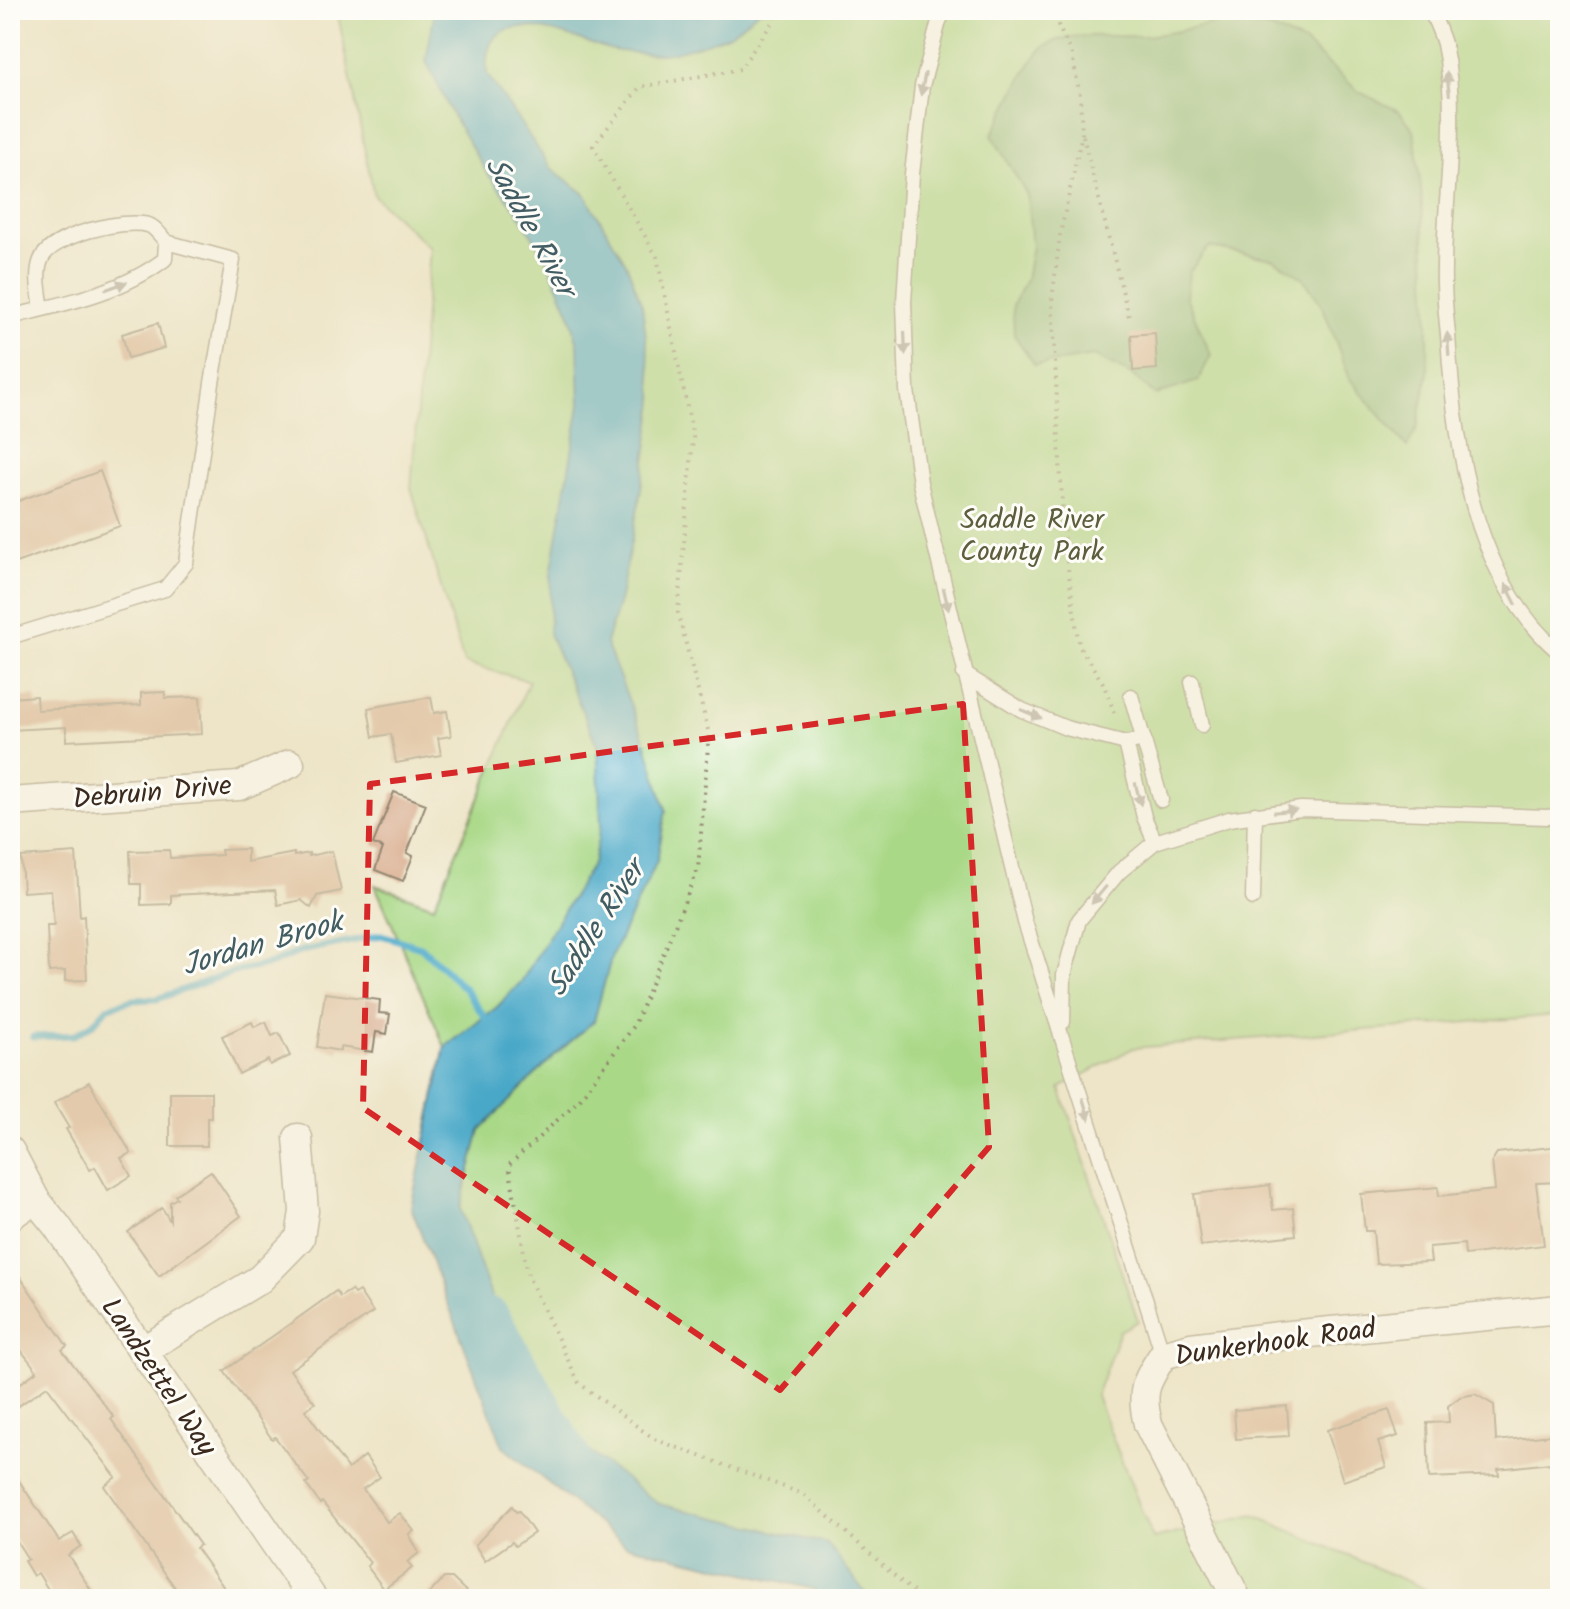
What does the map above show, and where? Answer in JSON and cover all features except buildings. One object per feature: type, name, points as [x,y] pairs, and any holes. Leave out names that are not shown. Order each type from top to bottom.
[{"type":"street","name":"Debruin Drive","points":[[10,802],[239,786],[290,764]]},
{"type":"street","points":[[142,1351],[260,1279],[300,1238],[304,1211],[298,1138]]},
{"type":"street","name":"Landzettel Way","points":[[10,1151],[35,1199],[57,1226],[313,1599]]},
{"type":"street","points":[[10,1216],[35,1199]]},
{"type":"street","name":"Dunkerhook Road","points":[[1237,1599],[1148,1424],[1143,1390],[1163,1355],[1191,1347],[1279,1336],[1560,1309]]},
{"type":"lane","points":[[945,10],[939,21],[922,86],[912,174],[905,317],[907,390],[920,483],[1025,922],[1163,1355]]},
{"type":"lane","points":[[1431,10],[1443,43],[1451,104],[1443,272],[1456,427],[1469,488],[1491,556],[1517,605],[1560,653]]},
{"type":"lane","points":[[10,637],[165,589],[186,563],[233,260],[166,242],[151,226],[125,222],[71,237],[50,247],[41,259],[38,283],[42,309]]},
{"type":"lane","points":[[10,317],[116,287],[146,274],[165,259],[166,242]]},
{"type":"lane","points":[[964,674],[1022,710],[1066,728],[1126,743],[1144,739]]},
{"type":"lane","points":[[1192,682],[1202,725]]},
{"type":"lane","points":[[1131,696],[1161,800]]},
{"type":"lane","points":[[1126,743],[1144,817],[1155,842]]},
{"type":"lane","points":[[1063,1035],[1064,975],[1079,920],[1119,872],[1155,842],[1201,826],[1255,814],[1301,809],[1560,815]]},
{"type":"lane","points":[[1253,898],[1255,814]]},
{"type":"path","points":[[781,10],[740,69],[640,87],[593,146],[657,257],[693,437],[678,613],[709,734],[700,854],[698,869],[634,1026],[579,1100],[509,1165],[528,1276],[579,1383],[654,1439],[803,1494],[921,1599]]},
{"type":"path","points":[[1051,10],[1072,55],[1080,95],[1082,134],[1130,321]]},
{"type":"path","points":[[1082,134],[1060,235],[1052,300],[1064,540],[1079,646],[1103,683],[1126,743]]},
{"type":"highlighted area","points":[[963,704],[989,1147],[780,1390],[363,1108],[370,784]]},
{"type":"green space","name":"Saddle River County Park","points":[[337,10],[1560,10],[1560,1015],[1133,1048],[1060,1088],[1138,1321],[1120,1331],[1096,1396],[1153,1539],[1254,1515],[1448,1599],[821,1599],[813,1589],[626,1545],[503,1447],[411,1207],[445,1047],[375,885],[434,906],[529,681],[464,663],[411,488],[430,248],[374,196]]},
{"type":"green space","points":[[1227,21],[1272,29],[1305,43],[1359,92],[1399,111],[1414,130],[1421,189],[1428,311],[1428,374],[1417,428],[1407,447],[1350,379],[1322,305],[1303,278],[1273,259],[1209,247],[1189,272],[1186,297],[1211,355],[1198,381],[1156,395],[1132,375],[1094,356],[1035,365],[1014,335],[1013,305],[1026,280],[1032,246],[1027,195],[992,135],[1039,51],[1067,38],[1153,35]]},
{"type":"water","points":[[435,10],[760,10],[725,36],[667,53],[618,51],[525,27],[509,29],[496,36],[488,51],[487,74],[551,168],[585,194],[627,265],[642,305],[654,402],[620,598],[606,643],[645,741],[666,810],[657,861],[612,955],[594,1021],[480,1130],[460,1208],[517,1369],[518,1398],[659,1504],[828,1544],[870,1599],[821,1599],[813,1589],[626,1545],[503,1447],[411,1207],[445,1047],[497,1007],[521,982],[593,863],[601,825],[597,745],[549,634],[551,574],[580,405],[578,345],[570,314],[547,260],[518,212],[487,173],[453,116],[426,61]]},
{"type":"waterway","name":"Jordan Brook","points":[[33,1037],[74,1035],[93,1024],[107,1008],[132,1000],[157,999],[233,972],[271,964],[301,951],[381,935],[421,947],[465,989],[489,1023]]},
{"type":"waterway","name":"Saddle River","points":[[489,1318],[576,1469]]}]
